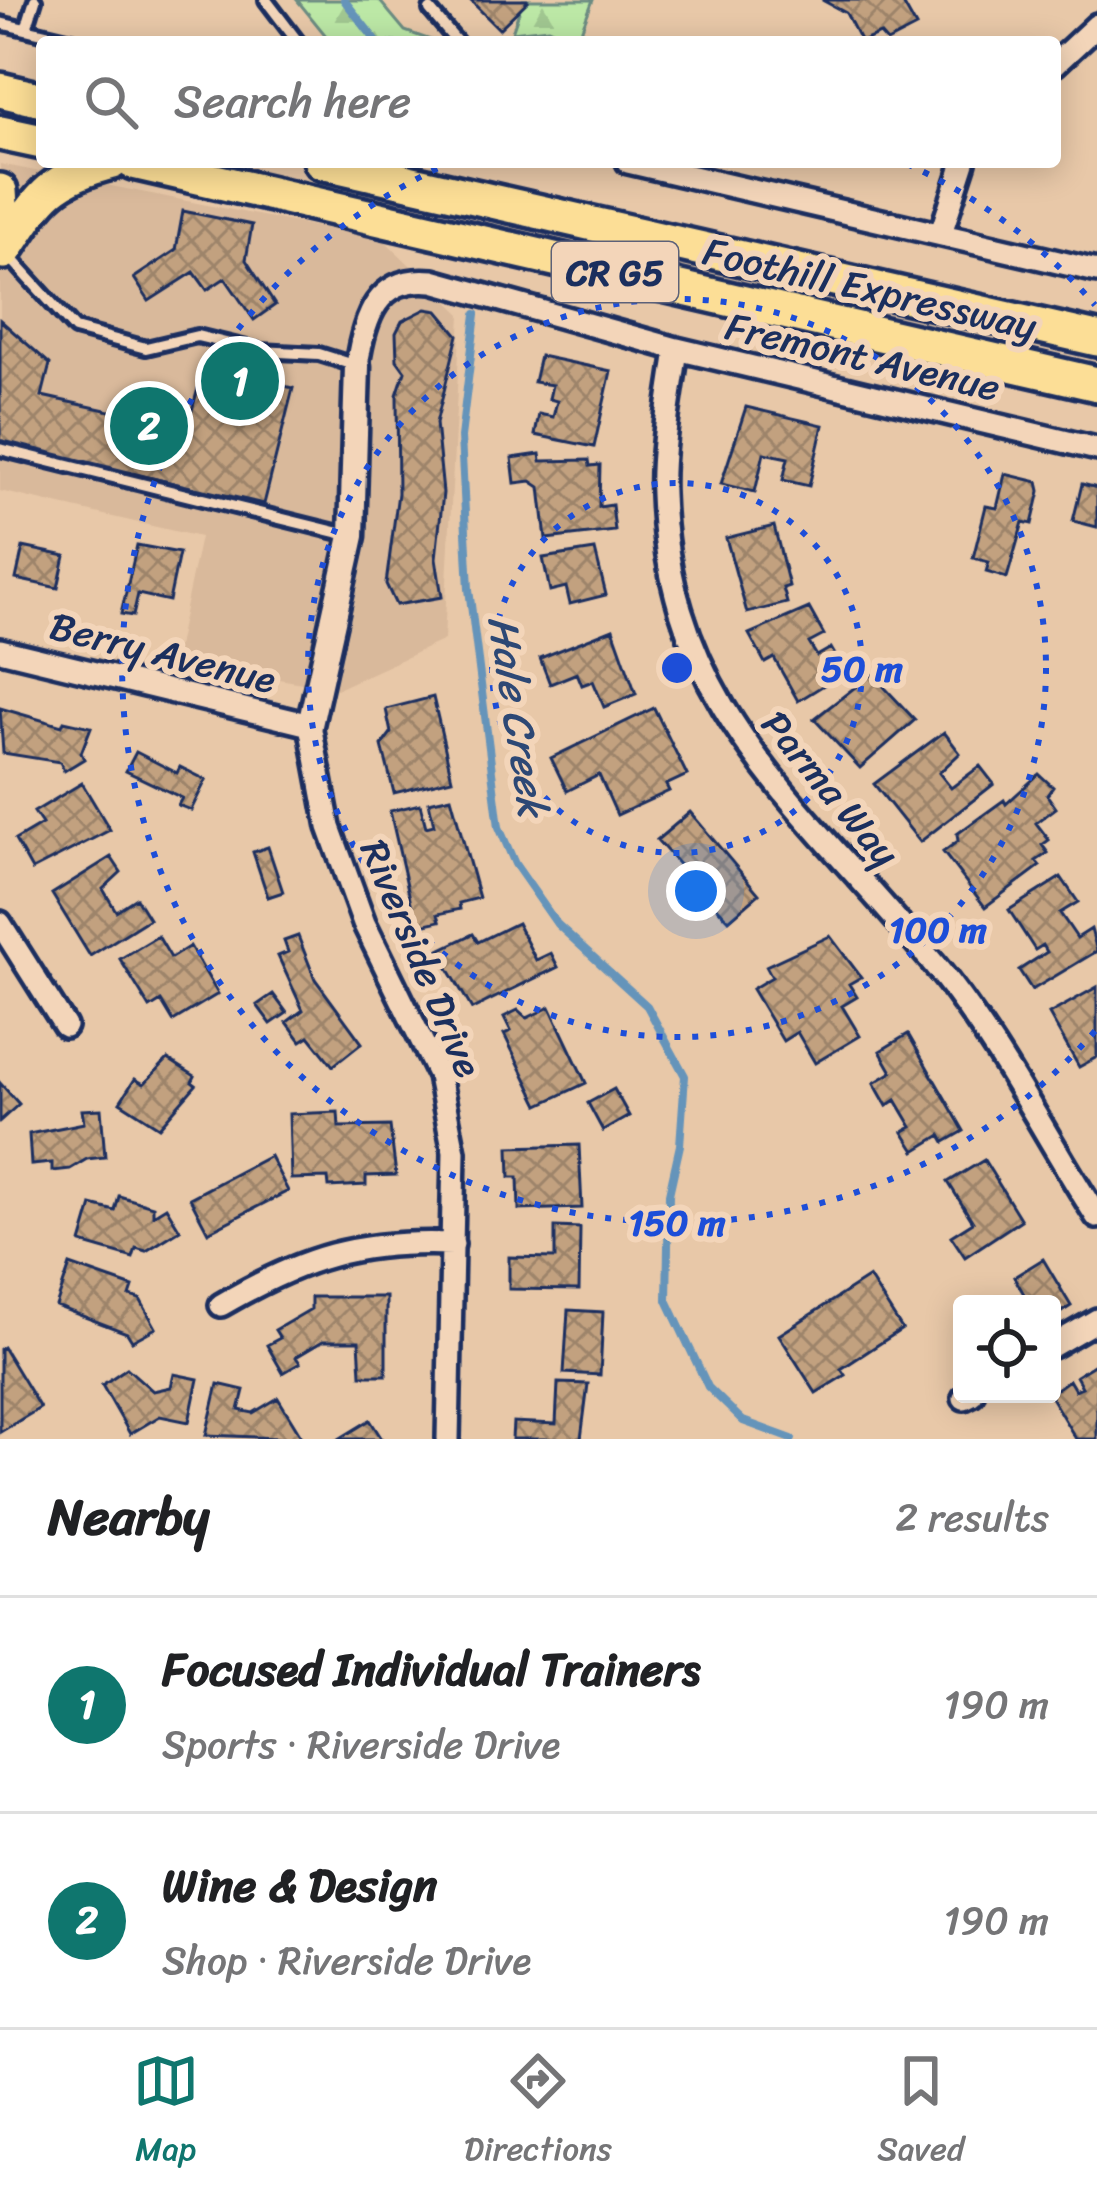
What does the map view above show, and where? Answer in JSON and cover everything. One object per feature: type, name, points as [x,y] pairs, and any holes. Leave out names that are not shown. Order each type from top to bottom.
[{"type":"highway","points":[[0,90],[36,99]]},
{"type":"highway","points":[[0,133],[36,141]]},
{"type":"highway","points":[[2,251],[48,188],[68,173],[88,168]]},
{"type":"highway","name":"Foothill Expressway","points":[[159,168],[1097,384]]},
{"type":"highway","name":"Foothill Expressway","points":[[347,168],[1097,339]]},
{"type":"highway","points":[[0,191],[2,251]]},
{"type":"street","points":[[1061,59],[1097,26]]},
{"type":"street","points":[[654,168],[1097,271]]},
{"type":"street","points":[[941,233],[962,168]]},
{"type":"street","name":"Fremont Avenue","points":[[357,366],[363,325],[376,301],[392,285],[411,278],[677,349],[1097,449]]},
{"type":"street","name":"Parma Way","points":[[677,349],[662,490],[671,578],[679,617],[726,718],[775,785],[935,965],[1097,1217]]},
{"type":"street","name":"Riverside Drive","points":[[357,366],[352,536],[310,724],[329,827],[357,903],[439,1076],[454,1152],[448,1439]]},
{"type":"street","name":"Berry Avenue","points":[[0,650],[310,724]]},
{"type":"street","points":[[0,923],[65,1026]]},
{"type":"street","points":[[221,1305],[268,1278],[340,1249],[392,1242],[453,1244]]},
{"type":"street","points":[[1061,1341],[1097,1320]]},
{"type":"lane","points":[[26,29],[34,0]]},
{"type":"lane","points":[[266,0],[293,36]]},
{"type":"lane","points":[[430,10],[452,36]]},
{"type":"lane","points":[[0,23],[55,36]]},
{"type":"lane","points":[[2,251],[75,329],[146,348],[197,336],[259,351],[319,354],[357,366]]},
{"type":"lane","points":[[0,449],[352,536]]},
{"type":"shaded area","points":[[0,164],[384,240],[461,314],[444,640],[337,689],[174,661],[200,537],[0,491]]},
{"type":"green space","points":[[297,0],[379,0],[405,31],[419,36],[326,36]]},
{"type":"green space","points":[[523,0],[593,0],[579,36],[548,28],[512,32]]},
{"type":"building","points":[[470,0],[527,0],[528,1],[499,29]]},
{"type":"building","points":[[822,0],[901,0],[916,27],[899,36],[858,36],[846,13]]},
{"type":"building","points":[[183,211],[252,225],[246,260],[275,305],[254,320],[225,278],[207,290],[194,272],[149,301],[134,278],[176,250]]},
{"type":"building","points":[[426,309],[438,311],[458,335],[436,423],[443,493],[436,558],[442,597],[396,605],[386,584],[398,493],[397,395],[405,371],[397,360],[396,333],[402,321]]},
{"type":"building","points":[[0,320],[50,364],[42,396],[187,428],[204,367],[293,388],[264,504],[0,443]]},
{"type":"building","points":[[540,356],[611,371],[594,447],[535,435],[539,414],[553,417],[557,401],[549,399],[552,385],[534,382]]},
{"type":"building","points":[[746,407],[823,425],[809,486],[783,480],[788,458],[764,453],[755,492],[721,484]]},
{"type":"building","points":[[540,454],[541,461],[589,460],[590,466],[600,465],[599,507],[612,505],[615,531],[546,539],[540,487],[531,481],[515,483],[512,458]]},
{"type":"building","points":[[1005,474],[1038,482],[1040,491],[1032,524],[1023,522],[1007,578],[986,572],[989,562],[973,558],[986,506],[997,508]]},
{"type":"building","points":[[1082,484],[1097,488],[1097,527],[1073,521]]},
{"type":"building","points":[[774,526],[789,586],[783,588],[787,603],[747,613],[726,538]]},
{"type":"building","points":[[137,545],[179,553],[169,601],[138,594],[133,616],[121,614]]},
{"type":"building","points":[[23,547],[65,556],[58,588],[16,579]]},
{"type":"building","points":[[595,550],[606,595],[570,604],[566,587],[550,591],[543,558]]},
{"type":"building","points":[[809,608],[824,635],[809,643],[817,656],[831,648],[845,672],[798,701],[774,658],[765,663],[749,634]]},
{"type":"building","points":[[613,629],[636,694],[604,707],[593,681],[582,685],[577,673],[550,684],[540,658]]},
{"type":"building","points":[[872,674],[915,720],[860,768],[814,719]]},
{"type":"building","points":[[433,697],[452,779],[394,793],[382,745],[391,733],[386,709]]},
{"type":"building","points":[[0,708],[62,726],[64,721],[91,727],[81,753],[84,759],[64,771],[60,762],[3,753]]},
{"type":"building","points":[[654,708],[687,775],[666,785],[669,791],[617,815],[599,775],[567,791],[551,758]]},
{"type":"building","points":[[944,732],[960,753],[939,773],[951,788],[980,766],[994,784],[920,842],[874,784]]},
{"type":"building","points":[[136,752],[177,773],[180,767],[206,780],[191,810],[178,805],[182,798],[126,771]]},
{"type":"building","points":[[1039,774],[1053,787],[1047,795],[1056,808],[1036,823],[1049,840],[1042,845],[1048,853],[1036,861],[1040,866],[985,907],[943,852],[958,841],[957,834],[1004,800],[1006,804]]},
{"type":"building","points":[[82,783],[110,830],[32,870],[15,840],[42,824],[34,812]]},
{"type":"building","points":[[451,797],[479,898],[438,914],[440,921],[422,925],[415,920],[390,811],[420,804],[426,827],[434,825],[429,802]]},
{"type":"building","points":[[690,812],[759,894],[729,920],[714,904],[707,911],[675,875],[683,869],[657,840]]},
{"type":"building","points":[[268,847],[283,892],[268,897],[253,852]]},
{"type":"building","points":[[111,857],[121,872],[103,889],[116,911],[136,898],[149,919],[90,956],[52,894]]},
{"type":"building","points":[[1061,877],[1078,902],[1060,913],[1077,938],[1091,929],[1097,951],[1032,990],[1019,970],[1047,952],[1043,945],[1035,950],[1009,910]]},
{"type":"building","points":[[517,923],[536,960],[551,953],[558,967],[472,1009],[438,951],[473,934],[478,942]]},
{"type":"building","points":[[158,936],[171,958],[190,946],[218,994],[173,1021],[161,1001],[150,1008],[120,959]]},
{"type":"building","points":[[298,936],[315,979],[362,1043],[333,1066],[309,1036],[301,1041],[287,1022],[303,1010],[278,956],[288,952],[284,941]]},
{"type":"building","points":[[830,936],[861,977],[849,984],[857,997],[842,1006],[860,1036],[815,1063],[797,1032],[783,1041],[752,989],[772,977],[766,966]]},
{"type":"building","points":[[1097,987],[1097,1057],[1079,1067],[1049,1014]]},
{"type":"building","points":[[273,994],[287,1013],[271,1024],[257,1005]]},
{"type":"building","points":[[550,1007],[586,1083],[539,1105],[504,1034],[511,1031],[504,1017],[518,1010],[527,1018]]},
{"type":"building","points":[[908,1034],[964,1131],[945,1142],[941,1135],[915,1151],[903,1132],[912,1127],[896,1100],[887,1106],[874,1083],[892,1072],[880,1051]]},
{"type":"building","points":[[168,1059],[195,1076],[192,1082],[196,1085],[159,1127],[120,1102],[135,1079],[144,1084]]},
{"type":"building","points":[[0,1083],[19,1104],[0,1121]]},
{"type":"building","points":[[614,1089],[629,1116],[603,1131],[588,1103]]},
{"type":"building","points":[[101,1109],[105,1157],[52,1171],[52,1163],[31,1165],[29,1134],[84,1123],[82,1110]]},
{"type":"building","points":[[338,1112],[339,1127],[390,1126],[396,1175],[366,1176],[366,1185],[329,1187],[328,1178],[291,1179],[289,1114]]},
{"type":"building","points":[[579,1145],[582,1208],[519,1210],[518,1177],[510,1177],[509,1147]]},
{"type":"building","points":[[270,1156],[288,1191],[208,1232],[190,1198]]},
{"type":"building","points":[[984,1160],[1021,1220],[965,1257],[951,1236],[973,1222],[948,1182]]},
{"type":"building","points":[[119,1196],[153,1206],[153,1215],[166,1207],[180,1230],[146,1251],[136,1248],[133,1258],[81,1243],[92,1205],[115,1211]]},
{"type":"building","points":[[555,1227],[580,1228],[579,1290],[509,1289],[509,1257],[555,1258]]},
{"type":"building","points":[[1043,1259],[1071,1306],[1061,1312],[1061,1295],[1022,1295],[1014,1277]]},
{"type":"building","points":[[70,1265],[133,1287],[130,1296],[140,1299],[156,1328],[132,1341],[127,1333],[56,1306]]},
{"type":"building","points":[[869,1277],[902,1329],[841,1369],[845,1375],[816,1393],[779,1335]]},
{"type":"building","points":[[311,1297],[386,1297],[386,1375],[361,1375],[359,1341],[323,1341],[296,1357],[300,1363],[283,1373],[267,1345],[280,1338],[275,1330],[311,1309]]},
{"type":"building","points":[[568,1310],[603,1312],[600,1375],[564,1373]]},
{"type":"building","points":[[3,1347],[40,1408],[0,1432],[0,1349]]},
{"type":"building","points":[[1097,1363],[1097,1439],[1076,1439],[1054,1403],[1061,1403],[1061,1386],[1069,1380],[1075,1390],[1082,1387],[1076,1376]]},
{"type":"building","points":[[127,1368],[153,1391],[171,1387],[174,1374],[198,1379],[189,1422],[160,1416],[130,1434],[102,1385]]},
{"type":"building","points":[[558,1383],[588,1384],[581,1439],[512,1439],[513,1422],[556,1424]]},
{"type":"building","points":[[218,1384],[244,1390],[239,1410],[253,1413],[278,1398],[303,1439],[206,1435]]},
{"type":"building","points":[[370,1420],[382,1439],[339,1439]]},
{"type":"waterway","name":"Hale Creek","points":[[344,0],[372,36]]},
{"type":"waterway","name":"Hale Creek","points":[[476,314],[461,437],[469,589],[499,827],[515,864],[557,924],[647,1006],[685,1076],[680,1145],[669,1194],[667,1300],[708,1387],[743,1421],[792,1439]]},
{"type":"place","name":"Focused Individual Trainers","points":[[240,381]]},
{"type":"place","name":"Wine & Design","points":[[149,426]]}]
